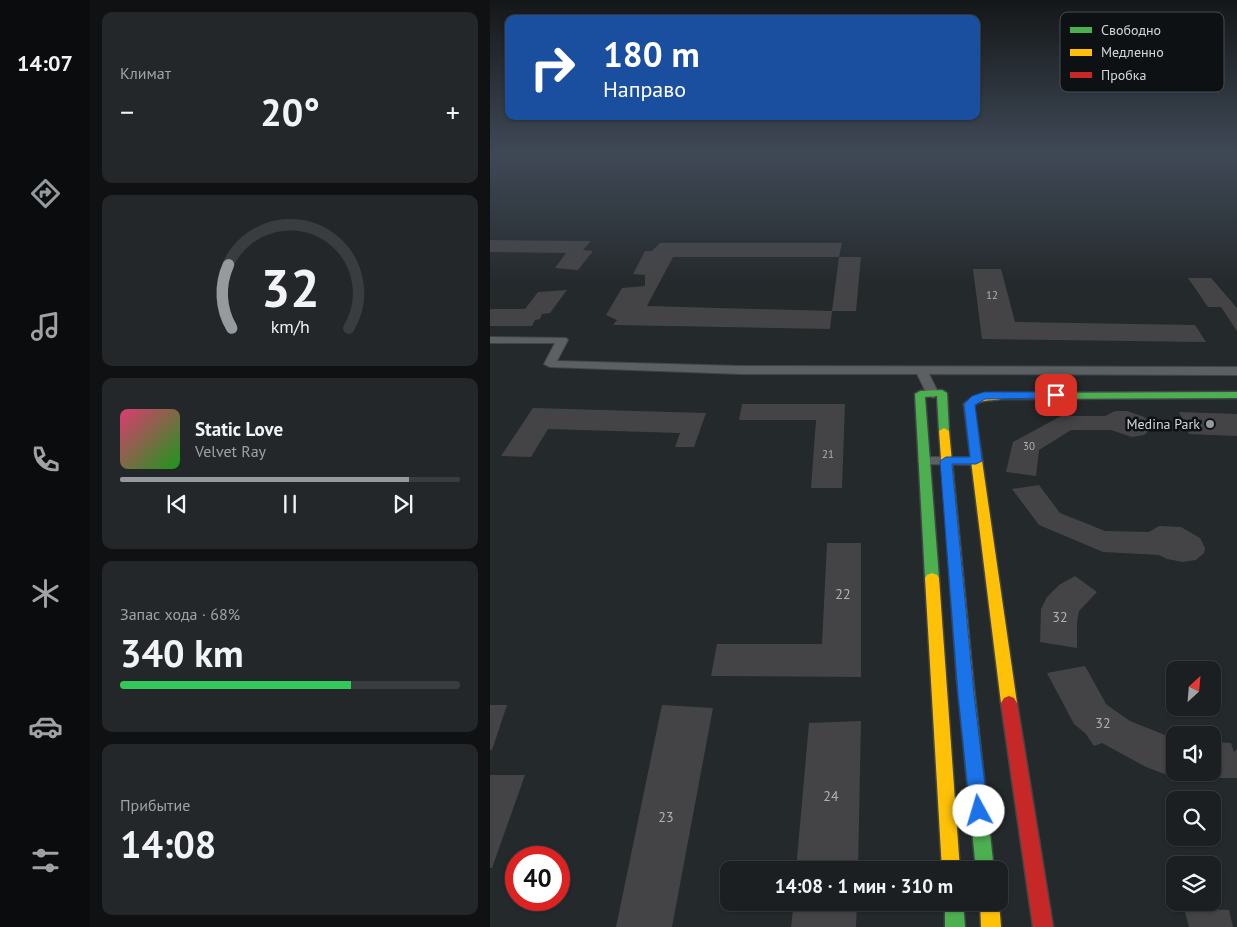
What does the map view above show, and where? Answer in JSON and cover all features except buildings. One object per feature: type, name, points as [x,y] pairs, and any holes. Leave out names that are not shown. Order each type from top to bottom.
[{"type":"street","points":[[490,340],[562,340],[550,364],[741,370],[1237,372]]},
{"type":"street","points":[[922,371],[932,394]]},
{"type":"street","points":[[950,861],[920,394],[942,393],[966,694],[984,861]]},
{"type":"street","points":[[1043,927],[1002,656],[969,404],[975,399],[984,396],[1237,396]]},
{"type":"street","points":[[925,461],[976,461]]},
{"type":"street","points":[[954,911],[955,927]]},
{"type":"street","points":[[990,911],[991,927]]},
{"type":"traffic: fast","points":[[932,578],[920,394],[942,393],[944,431]]},
{"type":"traffic: fast","points":[[1002,396],[1237,395]]},
{"type":"traffic: fast","points":[[965,679],[984,861]]},
{"type":"traffic: fast","points":[[954,911],[955,927]]},
{"type":"traffic: slow","points":[[1002,396],[988,396],[969,404],[1009,703]]},
{"type":"traffic: slow","points":[[944,431],[965,679]]},
{"type":"traffic: slow","points":[[932,578],[950,861]]},
{"type":"traffic: slow","points":[[990,911],[991,927]]},
{"type":"traffic: jam","points":[[1009,703],[1043,927]]},
{"type":"place","name":"Medina Park","points":[[1210,424]]},
{"type":"route","points":[[979,811],[966,694],[946,461],[976,461],[969,404],[975,399],[984,396],[1056,395]]}]
